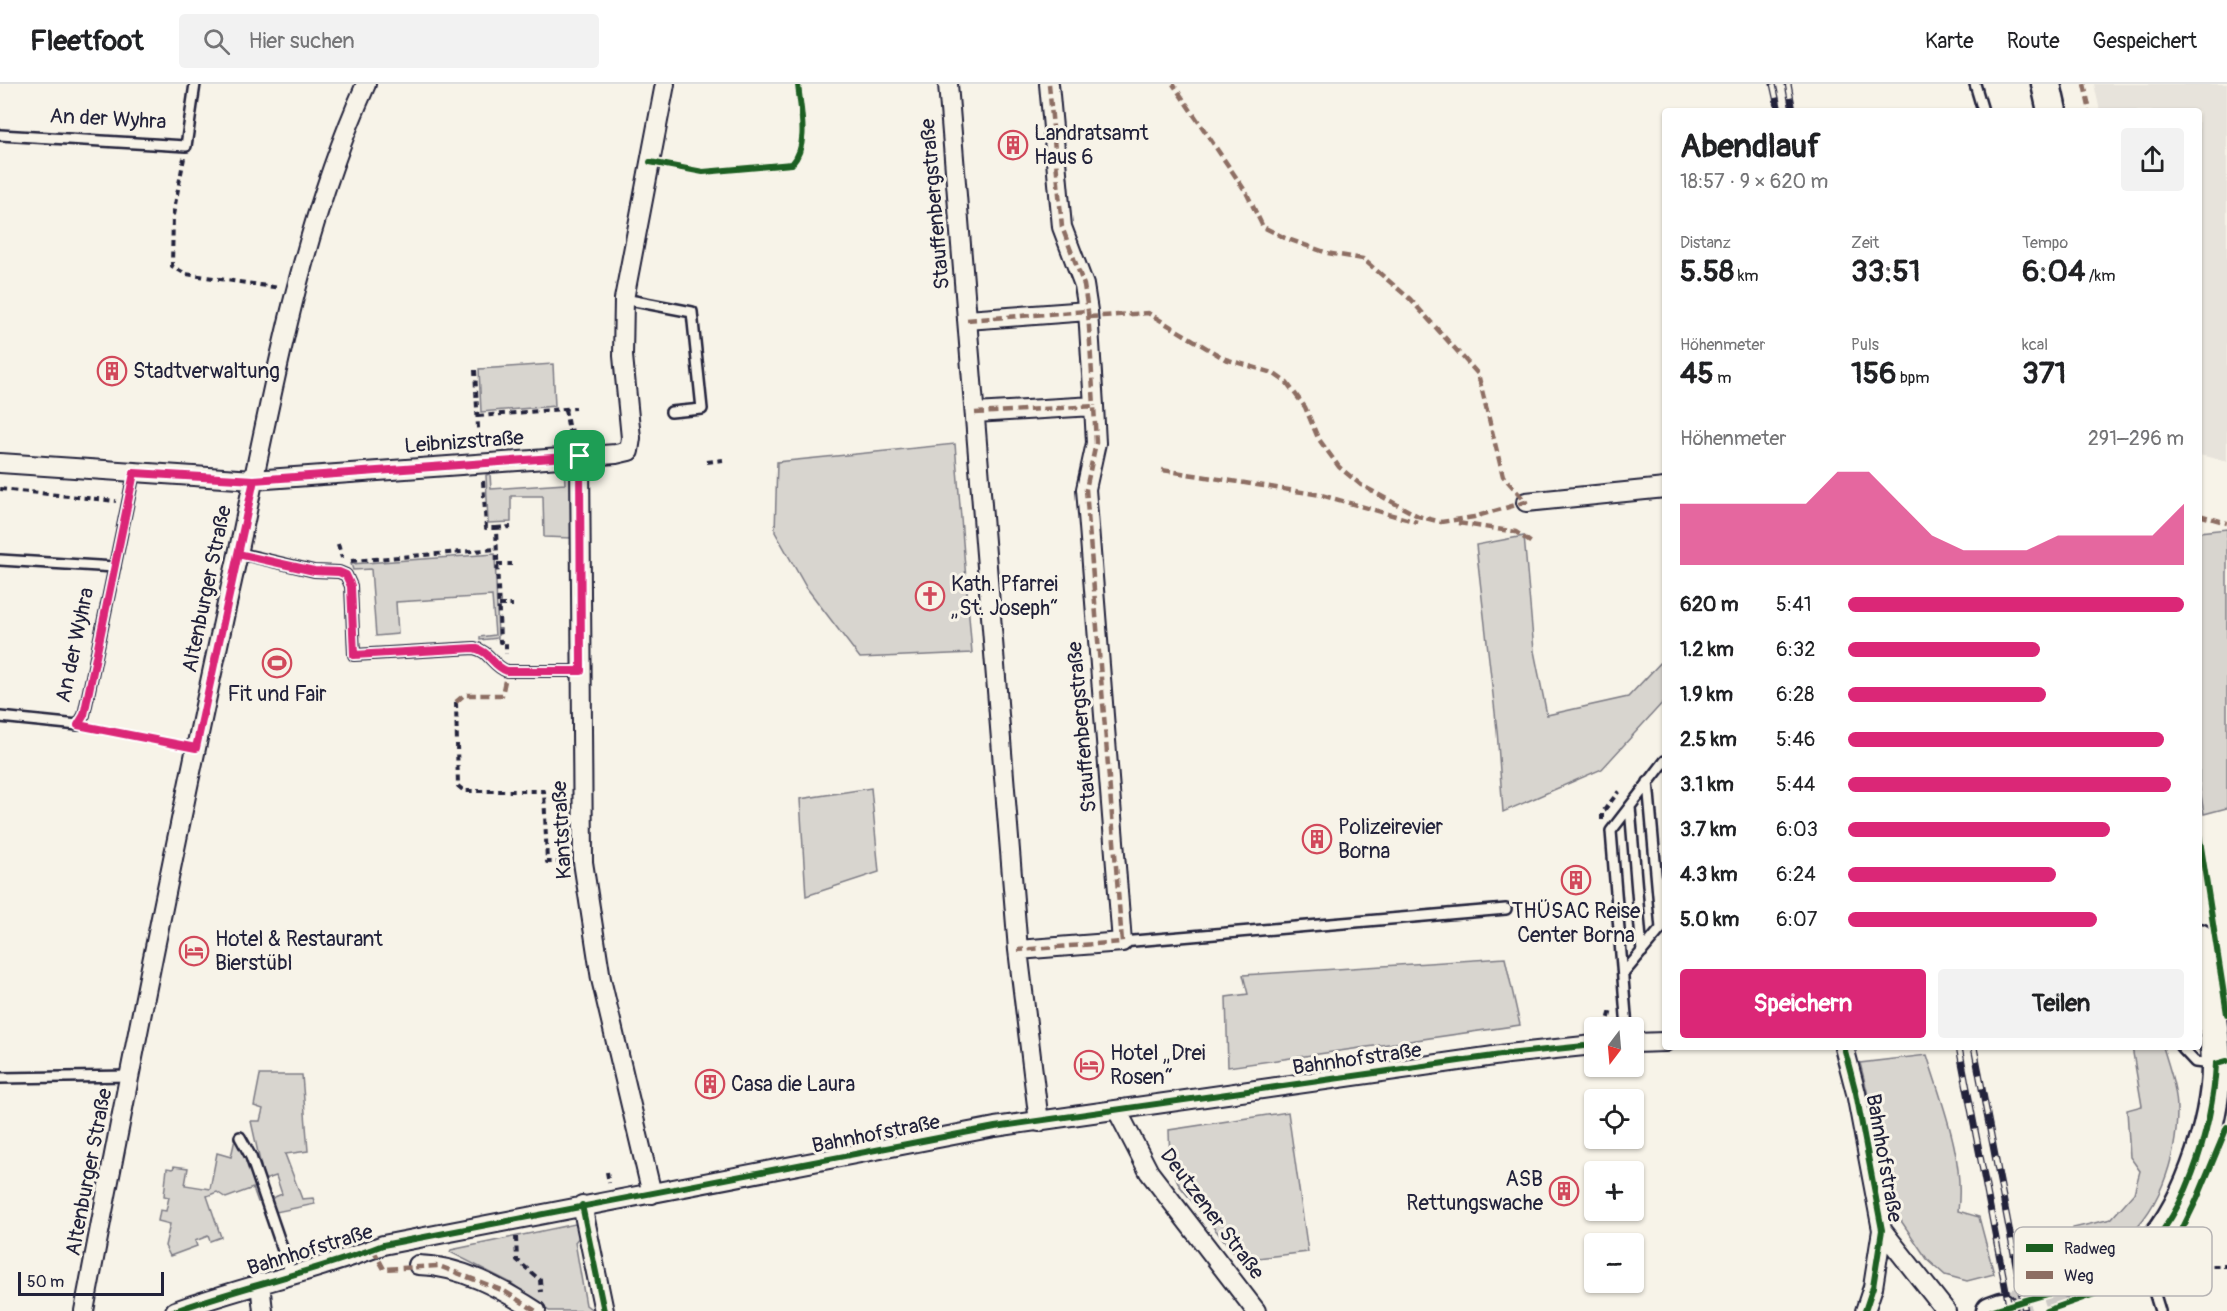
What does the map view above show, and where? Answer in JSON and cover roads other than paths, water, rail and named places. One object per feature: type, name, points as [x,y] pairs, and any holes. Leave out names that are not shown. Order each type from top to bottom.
[{"type":"main road","points":[[2046,84],[2051,108]]},
{"type":"main road","points":[[2161,1227],[2185,1190],[2207,1133],[2221,1063],[2202,955]]},
{"type":"street","name":"Altenburger Straße","points":[[84,1311],[169,872],[296,290],[310,234],[333,165],[366,84]]},
{"type":"street","name":"Leibnizstraße","points":[[254,480],[629,451],[631,438],[621,329],[624,299],[665,84]]},
{"type":"street","name":"Stauffenbergstraße","points":[[948,84],[1018,950],[1039,1122]]},
{"type":"street","name":"Stauffenbergstraße","points":[[1049,84],[1062,227],[1084,285],[1088,311],[1096,443],[1087,474],[1087,506],[1122,942]]},
{"type":"street","points":[[967,320],[1088,311]]},
{"type":"street","points":[[975,413],[1094,406]]},
{"type":"street","name":"Kantstraße","points":[[580,456],[583,862],[601,979],[652,1194]]},
{"type":"street","points":[[0,463],[254,480]]},
{"type":"street","points":[[1526,502],[1662,488]]},
{"type":"street","points":[[1018,950],[1122,942]]},
{"type":"street","points":[[1644,1043],[1662,1042]]},
{"type":"street","name":"Bahnhofstraße","points":[[175,1311],[260,1283],[353,1257],[383,1245],[995,1127],[1524,1051],[1584,1046]]},
{"type":"street","name":"Bahnhofstraße","points":[[1845,1050],[1856,1092],[1882,1230],[1873,1287],[1864,1311]]},
{"type":"street","name":"Deutzener Straße","points":[[1117,1110],[1149,1172],[1256,1311]]},
{"type":"street","points":[[582,1205],[604,1311]]},
{"type":"street","name":"Bahnhofstraße","points":[[1882,1230],[1946,1311]]},
{"type":"street","points":[[418,1265],[439,1266],[454,1270],[504,1291],[535,1310]]},
{"type":"street","points":[[260,1283],[263,1311]]},
{"type":"lane","name":"An der Wyhra","points":[[0,135],[186,146],[195,84]]},
{"type":"lane","points":[[1975,84],[1982,108]]},
{"type":"lane","points":[[624,299],[692,312],[702,409],[671,412]]},
{"type":"lane","name":"An der Wyhra","points":[[0,717],[78,725],[84,715],[134,473]]},
{"type":"lane","points":[[238,554],[314,571],[339,572],[346,575],[351,586],[354,655],[474,648],[488,654],[499,669],[507,671],[581,671]]},
{"type":"lane","name":"An der Wyhra","points":[[0,560],[115,567]]},
{"type":"lane","points":[[1626,1017],[1611,831],[1662,765]]},
{"type":"lane","points":[[1648,782],[1662,916]]},
{"type":"lane","points":[[1630,807],[1642,952]]},
{"type":"lane","points":[[1122,942],[1506,909]]},
{"type":"lane","points":[[1623,974],[1662,927]]},
{"type":"lane","points":[[2184,1050],[2195,1062],[2221,1063]]},
{"type":"lane","name":"Altenburger Straße","points":[[0,1078],[131,1077]]},
{"type":"lane","points":[[240,1137],[251,1157],[291,1274]]},
{"type":"lane","points":[[2157,1296],[2160,1311]]},
{"type":"tunnel","points":[[2002,1307],[2036,1296]]},
{"type":"railway","points":[[1773,84],[1778,108]]},
{"type":"railway","points":[[1788,84],[1792,108]]},
{"type":"railway","points":[[1960,1050],[2010,1311]]},
{"type":"railway","points":[[1975,1050],[2014,1254]]},
{"type":"railway","points":[[2022,1296],[2025,1311]]},
{"type":"place","name":"Landratsamt Haus 6","points":[[1013,145]]},
{"type":"place","name":"Stadtverwaltung","points":[[112,371]]},
{"type":"place","name":"Kath. Pfarrei „St. Joseph“","points":[[930,596]]},
{"type":"place","name":"Fit und Fair","points":[[277,663]]},
{"type":"place","name":"Polizeirevier Borna","points":[[1317,839]]},
{"type":"place","name":"THÜSAC Reise Center Borna","points":[[1576,880]]},
{"type":"place","name":"Hotel & Restaurant Bierstübl","points":[[194,951]]},
{"type":"place","name":"Hotel „Drei Rosen“","points":[[1089,1065]]},
{"type":"place","name":"Casa die Laura","points":[[710,1084]]},
{"type":"place","name":"ASB Rettungswache","points":[[1564,1191]]}]
